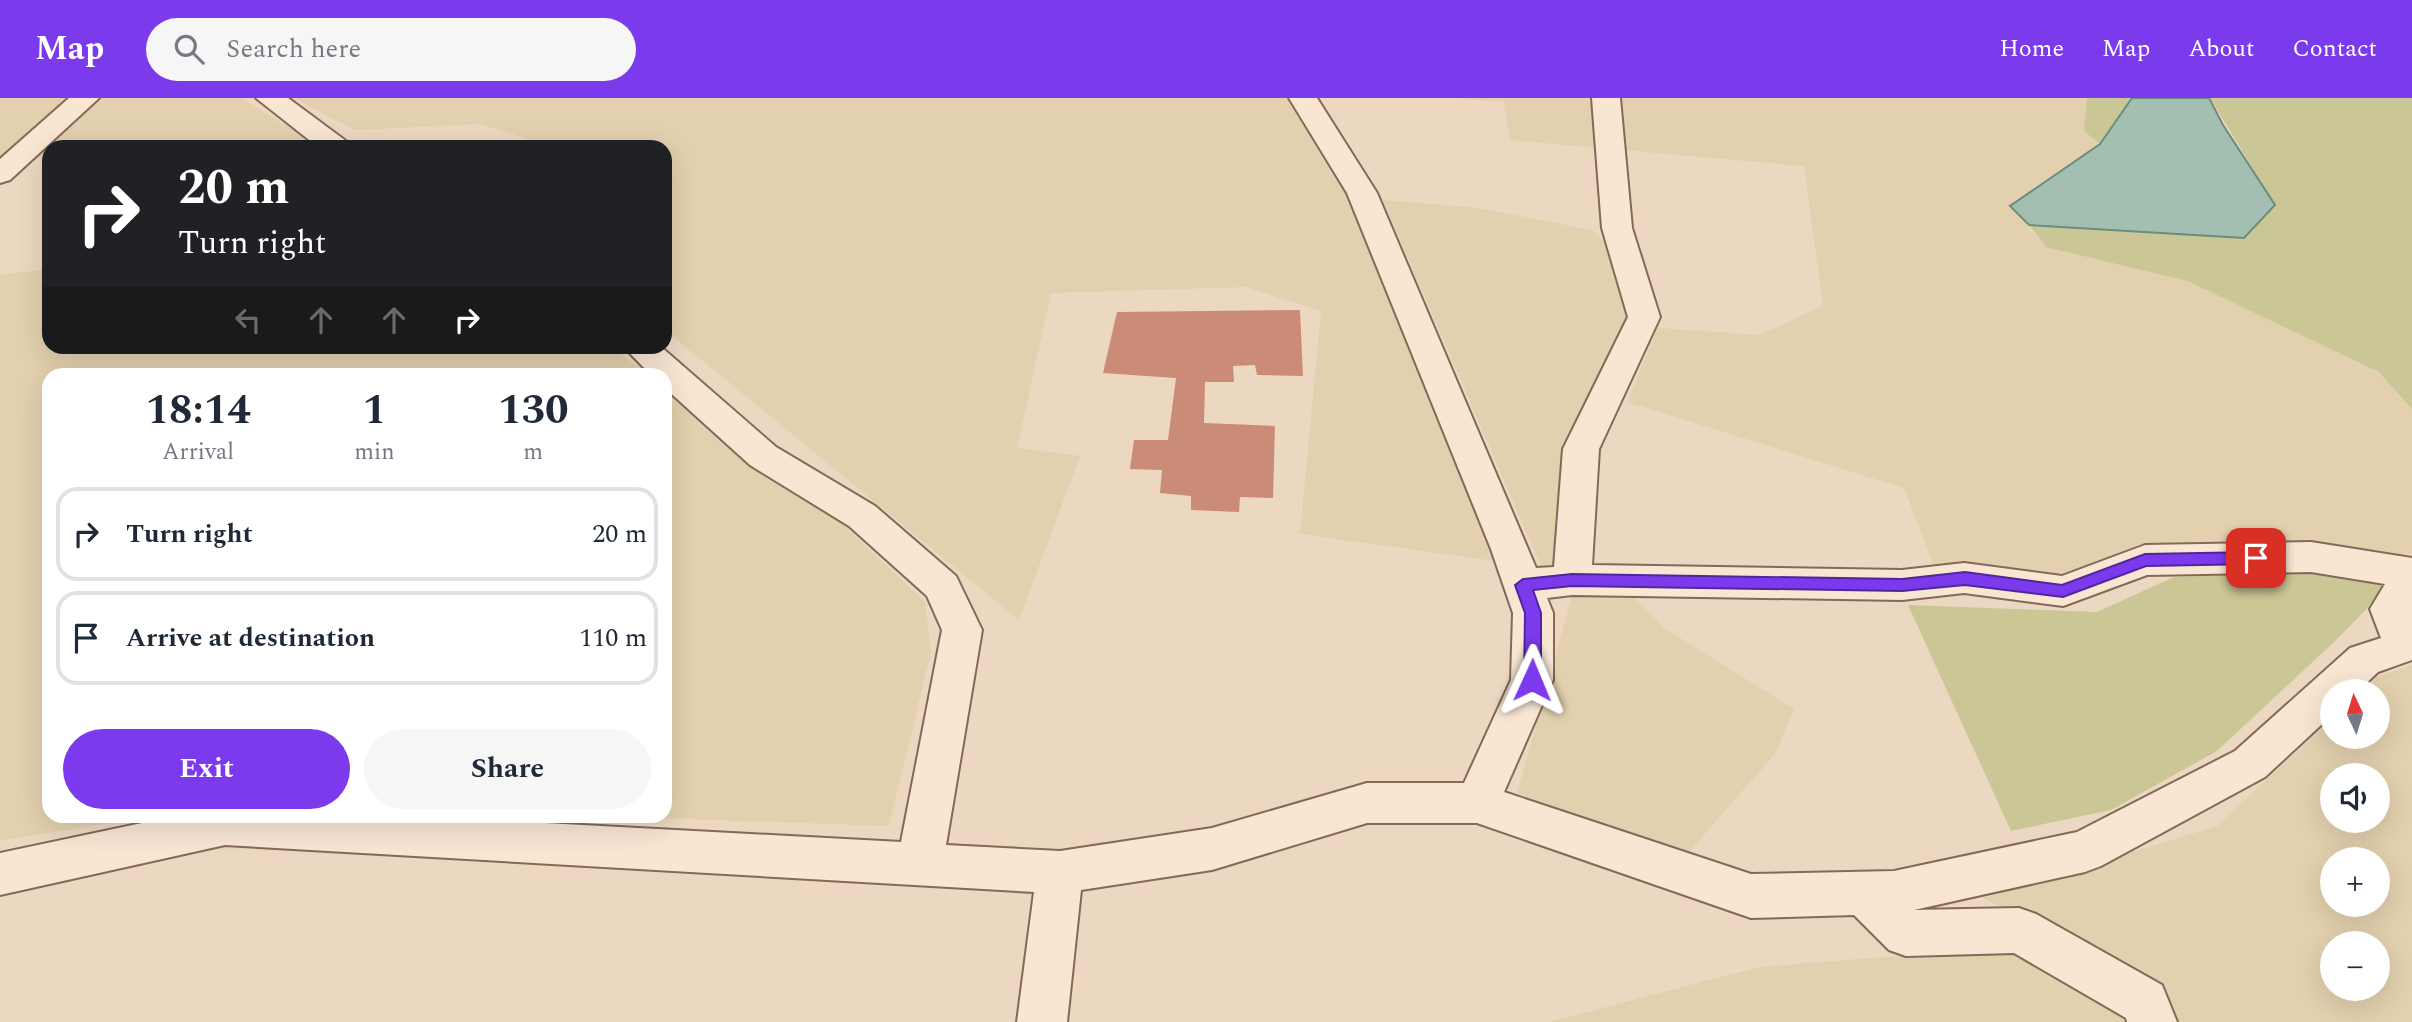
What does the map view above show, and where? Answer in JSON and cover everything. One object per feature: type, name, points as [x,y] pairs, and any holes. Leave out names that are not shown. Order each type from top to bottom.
[{"type":"street","points":[[0,174],[85,98]]},
{"type":"street","points":[[271,98],[327,140]]},
{"type":"street","points":[[1303,98],[1362,193],[1533,613],[1532,680],[1477,803]]},
{"type":"street","points":[[1572,580],[1581,449],[1644,317],[1617,228],[1606,98]]},
{"type":"street","points":[[648,354],[664,368]]},
{"type":"street","points":[[672,375],[763,456],[862,516],[942,587],[962,630],[920,863]]},
{"type":"street","points":[[0,874],[225,825],[1060,872],[1212,849],[1367,803],[1477,803],[1751,896],[1894,893],[2084,851],[2250,764],[2364,660],[2408,645],[2390,609],[2412,573],[2311,557],[2145,560],[2063,591],[1965,579],[1902,585],[1572,580],[1523,585]]},
{"type":"street","points":[[1042,1022],[1060,872]]},
{"type":"street","points":[[1864,894],[1906,934],[2019,930],[2145,1002],[2152,1022]]},
{"type":"shaded area","points":[[0,98],[74,98],[0,166]]},
{"type":"shaded area","points":[[99,98],[241,98],[310,140],[49,140]]},
{"type":"shaded area","points":[[294,98],[1286,98],[1344,191],[1496,561],[1300,534],[1321,311],[1246,287],[1051,293],[1017,448],[1080,456],[1019,620],[672,336],[672,140],[531,140],[480,124],[354,130]]},
{"type":"shaded area","points":[[1452,98],[2087,98],[2084,131],[2100,144],[2010,207],[2046,247],[2188,280],[2379,372],[2412,409],[2412,553],[2390,557],[2139,544],[2053,581],[1935,569],[1904,488],[1627,402],[1658,328],[1759,335],[1823,306],[1804,166],[1510,140],[1504,102]]},
{"type":"shaded area","points":[[2087,98],[2132,98],[2100,144],[2084,131]]},
{"type":"shaded area","points":[[2132,98],[2209,98],[2223,125],[2275,205],[2244,238],[2029,225],[2010,206],[2100,144]]},
{"type":"shaded area","points":[[2210,98],[2412,98],[2412,409],[2379,372],[2188,281],[2046,247],[2029,225],[2244,238],[2275,205]]},
{"type":"shaded area","points":[[42,146],[42,159],[30,156]]},
{"type":"shaded area","points":[[1383,200],[1479,208],[1592,230],[1608,245],[1627,297],[1625,319],[1567,460],[1554,566],[1541,566]]},
{"type":"shaded area","points":[[42,270],[42,354],[621,354],[638,368],[42,368],[42,823],[110,823],[0,841],[0,275]]},
{"type":"shaded area","points":[[672,398],[742,457],[841,523],[925,602],[931,652],[889,826],[672,818]]},
{"type":"shaded area","points":[[2324,572],[2388,587],[2335,641],[2217,751],[2111,810],[2011,831],[1908,605],[2097,612],[2174,577]]},
{"type":"shaded area","points":[[1573,593],[1634,597],[1664,628],[1794,709],[1775,754],[1687,854],[1517,793]]},
{"type":"shaded area","points":[[2412,665],[2412,1022],[2174,1022],[2160,984],[1983,898],[2217,826],[2320,730],[2320,749],[2390,749],[2390,679],[2375,679]]},
{"type":"shaded area","points":[[2021,946],[2135,1022],[1549,1022],[1759,967]]},
{"type":"building","points":[[1300,310],[1303,376],[1257,375],[1255,365],[1233,366],[1234,382],[1205,382],[1204,423],[1275,426],[1273,498],[1240,497],[1239,512],[1191,510],[1191,496],[1160,493],[1162,470],[1130,469],[1134,440],[1168,440],[1176,378],[1103,373],[1117,312]]},
{"type":"route","points":[[1532,680],[1533,613],[1523,585],[1572,580],[1902,585],[1965,579],[2063,591],[2145,560],[2256,558]]}]
